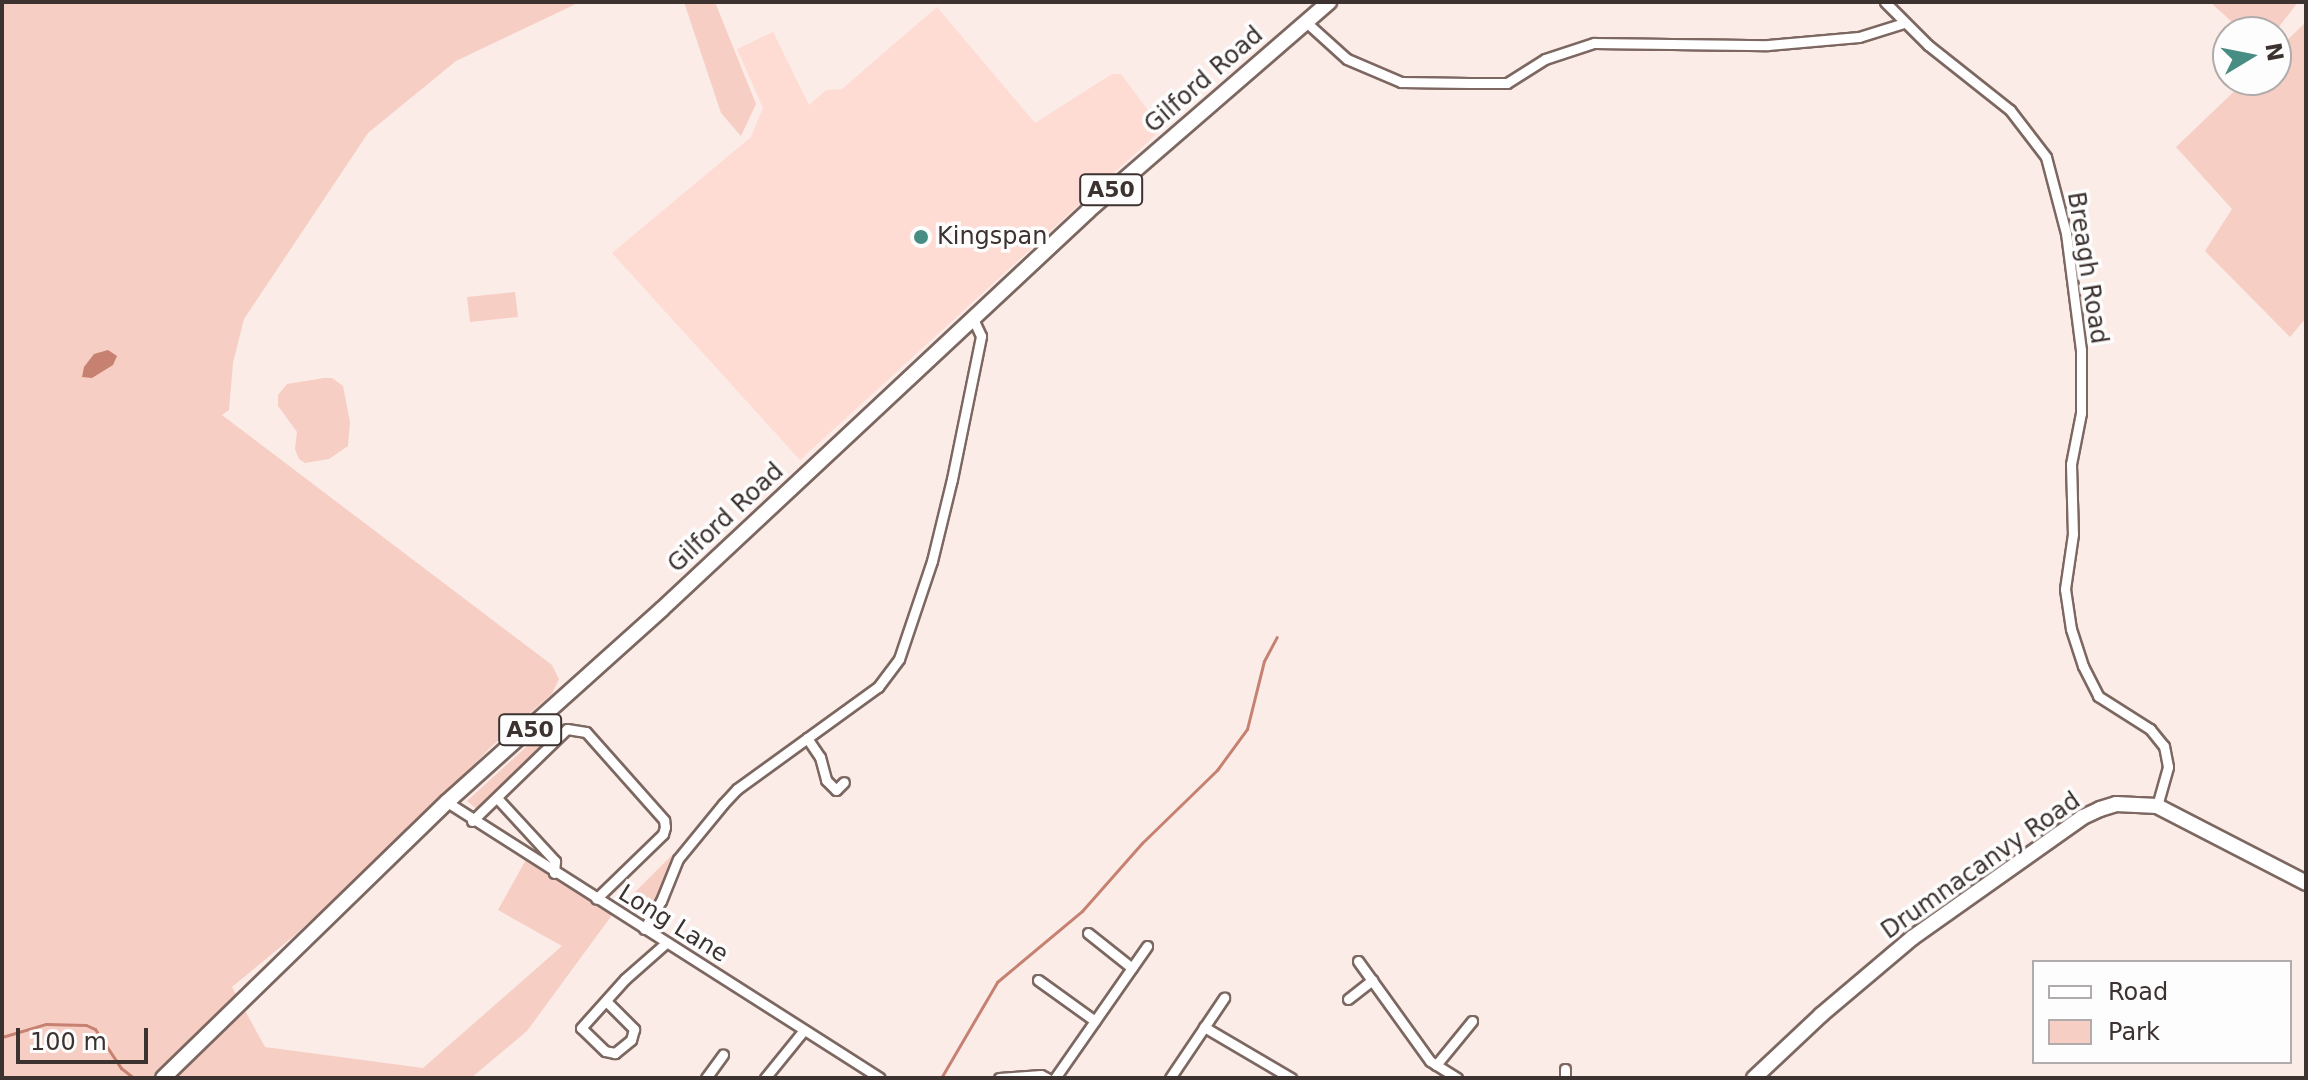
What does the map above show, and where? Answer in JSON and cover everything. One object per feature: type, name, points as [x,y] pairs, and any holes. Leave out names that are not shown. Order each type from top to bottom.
[{"type":"main road","name":"Gilford Road","points":[[163,1078],[447,802],[629,640],[972,317],[1329,2]]},
{"type":"main road","name":"Drumnacanvy Road","points":[[1754,1078],[1821,1015],[1912,938],[2083,817],[2116,804],[2157,806],[2306,883]]},
{"type":"street","name":"Breagh Road","points":[[1885,2],[1904,23],[2010,110],[2046,157],[2066,233],[2081,350],[2081,413],[2071,464],[2073,515],[2065,589],[2071,629],[2083,666],[2098,696],[2150,729],[2164,746],[2168,767],[2157,806]]},
{"type":"street","points":[[1306,22],[1347,59],[1401,82],[1469,83],[1507,83],[1545,59],[1594,43],[1768,45],[1859,37],[1904,23]]},
{"type":"street","points":[[644,929],[661,901],[678,859],[737,789],[878,687],[899,659],[932,561],[952,479],[981,336],[972,317]]},
{"type":"street","points":[[472,821],[567,729],[586,732],[664,820],[665,827],[663,834],[596,899]]},
{"type":"street","points":[[807,738],[820,757],[832,794],[844,782]]},
{"type":"street","points":[[497,798],[555,861],[554,873]]},
{"type":"street","name":"Long Lane","points":[[447,802],[472,821],[880,1078]]},
{"type":"street","points":[[1088,933],[1132,968]]},
{"type":"street","points":[[606,1001],[631,1025],[634,1034],[619,1051],[610,1053],[581,1028],[625,979],[666,943]]},
{"type":"street","points":[[1055,1078],[1147,946]]},
{"type":"street","points":[[1358,961],[1436,1065],[1457,1078]]},
{"type":"street","points":[[1038,980],[1095,1021]]},
{"type":"street","points":[[1348,999],[1372,980]]},
{"type":"street","points":[[1170,1078],[1224,998]]},
{"type":"street","points":[[1436,1065],[1472,1021]]},
{"type":"street","points":[[1204,1027],[1284,1076]]},
{"type":"street","points":[[765,1078],[804,1030]]},
{"type":"street","points":[[706,1078],[723,1055]]},
{"type":"street","points":[[999,1078],[1041,1075],[1047,1078]]},
{"type":"shaded area","points":[[937,7],[1035,123],[1112,74],[1121,74],[1162,129],[800,460],[612,253],[751,137],[763,108],[737,49],[773,32],[809,105],[826,90],[842,89]]},
{"type":"shaded area","points":[[108,350],[117,356],[113,365],[92,378],[82,377],[84,367],[94,354]]},
{"type":"green space","points":[[2,2],[580,2],[456,61],[368,133],[244,319],[233,363],[229,410],[222,415],[552,665],[559,679],[552,694],[493,745],[437,803],[295,935],[232,987],[265,1047],[423,1068],[562,946],[498,910],[528,856],[615,911],[527,1031],[471,1078],[164,1078],[174,1055],[156,1078],[2,1078]]},
{"type":"green space","points":[[684,2],[715,2],[756,104],[741,136],[721,113]]},
{"type":"green space","points":[[2210,2],[2298,2],[2287,16],[2225,16]]},
{"type":"green space","points":[[2306,22],[2306,318],[2290,337],[2205,251],[2232,209],[2176,147],[2229,96],[2292,96],[2292,36]]},
{"type":"green space","points":[[515,292],[518,317],[470,322],[467,297]]},
{"type":"green space","points":[[332,378],[343,386],[350,422],[348,446],[329,459],[305,463],[299,459],[295,449],[297,432],[278,406],[278,395],[287,384]]},
{"type":"green space","points":[[550,725],[559,733],[478,810],[467,801]]},
{"type":"green space","points":[[673,854],[650,912],[640,915],[622,905]]},
{"type":"waterway","points":[[941,1078],[997,982],[1082,911],[1142,843],[1217,770],[1247,729],[1264,661],[1277,637]]},
{"type":"waterway","points":[[2,1037],[46,1024],[86,1025],[95,1029],[121,1068],[134,1078]]},
{"type":"place","name":"Kingspan","points":[[921,237]]}]
